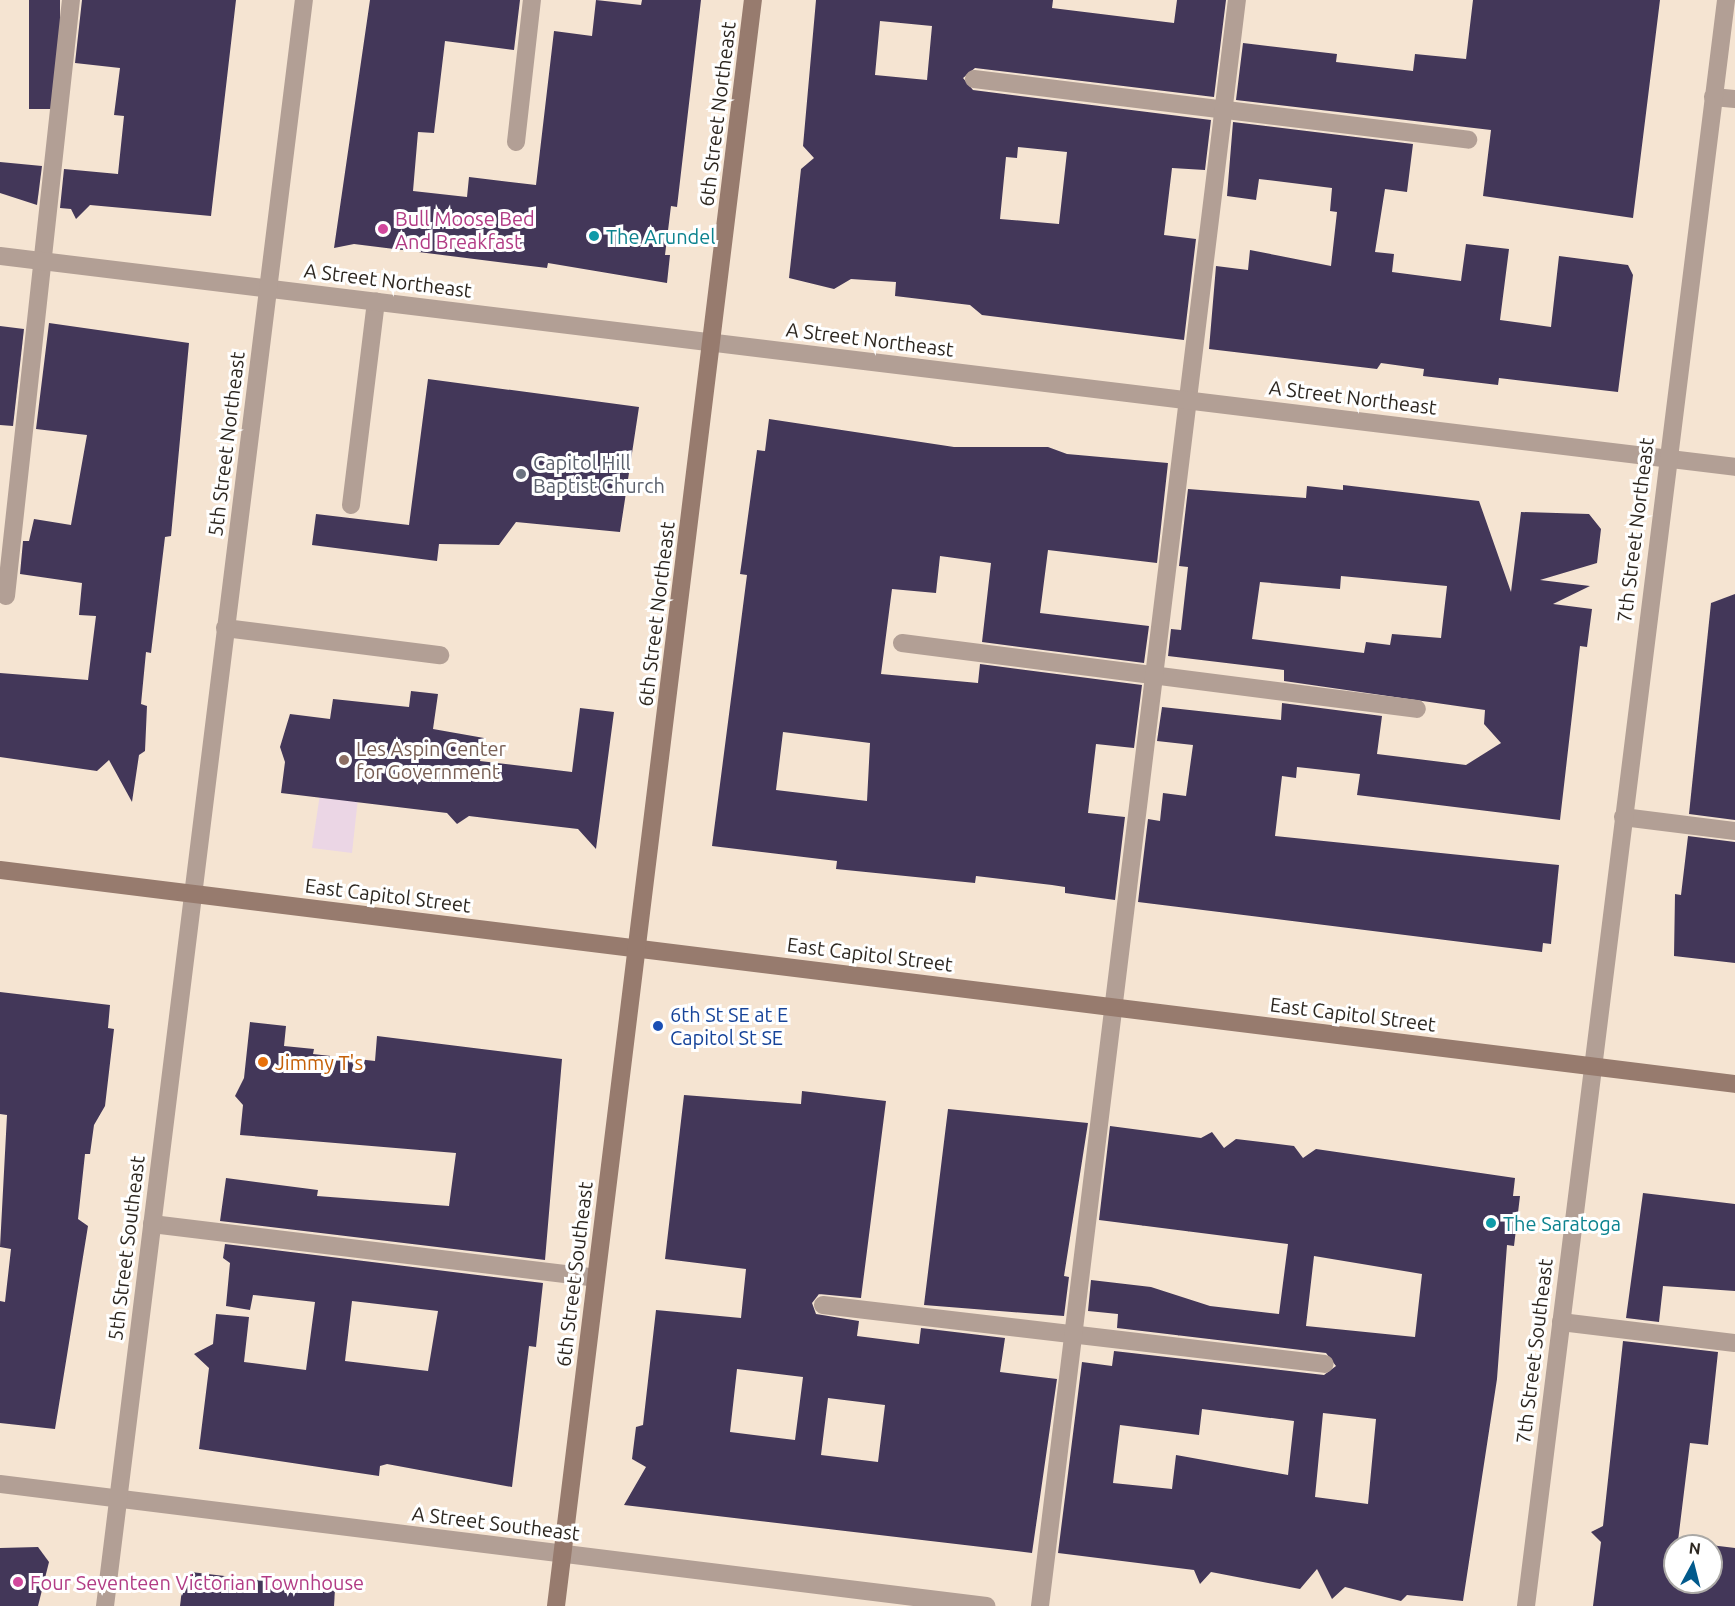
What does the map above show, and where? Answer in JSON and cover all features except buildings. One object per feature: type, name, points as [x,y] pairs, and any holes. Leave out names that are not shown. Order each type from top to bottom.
[{"type":"main road","name":"6th Street Northeast","points":[[637,948],[753,0]]},
{"type":"main road","name":"East Capitol Street","points":[[0,870],[1735,1084]]},
{"type":"main road","name":"6th Street Southeast","points":[[556,1606],[637,948]]},
{"type":"street","points":[[6,596],[71,0]]},
{"type":"street","name":"5th Street Northeast","points":[[192,895],[304,0]]},
{"type":"street","points":[[516,142],[532,0]]},
{"type":"street","points":[[1040,1606],[1237,0]]},
{"type":"street","name":"7th Street Northeast","points":[[1592,1066],[1726,0]]},
{"type":"street","points":[[974,80],[1468,140]]},
{"type":"street","points":[[1713,97],[1735,99]]},
{"type":"street","name":"A Street Northeast","points":[[0,256],[1735,467]]},
{"type":"street","points":[[351,505],[375,302]]},
{"type":"street","points":[[225,628],[440,655]]},
{"type":"street","points":[[902,643],[1417,709]]},
{"type":"street","points":[[1623,817],[1735,831]]},
{"type":"street","name":"5th Street Southeast","points":[[105,1606],[192,895]]},
{"type":"street","name":"7th Street Southeast","points":[[1526,1606],[1592,1066]]},
{"type":"street","points":[[152,1224],[596,1278]]},
{"type":"street","points":[[823,1305],[1325,1364]]},
{"type":"street","points":[[1561,1322],[1735,1343]]},
{"type":"street","name":"A Street Southeast","points":[[0,1484],[986,1606]]},
{"type":"shaded area","name":"Les Aspin Center for Government","points":[[334,699],[358,798],[352,853],[312,848]]},
{"type":"place","name":"Bull Moose Bed And Breakfast","points":[[383,229]]},
{"type":"place","name":"The Arundel","points":[[594,236]]},
{"type":"place","name":"Capitol Hill Baptist Church","points":[[521,474]]},
{"type":"place","name":"Les Aspin Center for Government","points":[[344,760]]},
{"type":"place","name":"6th St SE at E Capitol St SE","points":[[658,1026]]},
{"type":"place","name":"Jimmy T's","points":[[263,1062]]},
{"type":"place","name":"The Saratoga","points":[[1491,1223]]},
{"type":"place","name":"Four Seventeen Victorian Townhouse","points":[[18,1582]]}]
